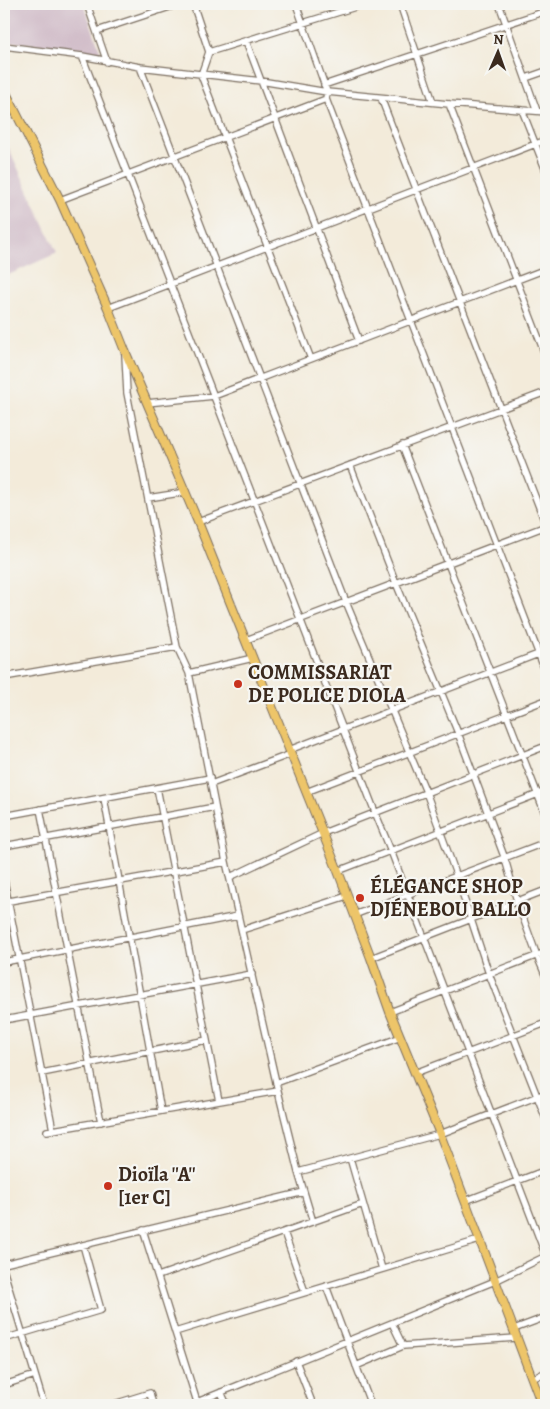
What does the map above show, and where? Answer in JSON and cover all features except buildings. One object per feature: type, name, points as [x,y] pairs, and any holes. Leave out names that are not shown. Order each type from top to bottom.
[{"type":"main road","points":[[4,89],[60,200],[186,492],[372,958],[390,1012],[440,1134],[542,1405]]},
{"type":"street","points":[[87,4],[107,62]]},
{"type":"street","points":[[97,31],[179,4]]},
{"type":"street","points":[[193,4],[209,52],[201,75],[311,359]]},
{"type":"street","points":[[296,4],[326,95],[368,208],[546,673]]},
{"type":"street","points":[[209,52],[365,4]]},
{"type":"street","points":[[400,4],[433,102]]},
{"type":"street","points":[[500,4],[538,111]]},
{"type":"street","points":[[324,85],[546,12]]},
{"type":"street","points":[[246,41],[359,341]]},
{"type":"street","points":[[4,46],[82,56],[140,67],[261,81],[326,95],[546,112]]},
{"type":"street","points":[[82,56],[546,1256],[495,1281],[197,1402],[143,1230]]},
{"type":"street","points":[[140,67],[346,602],[426,792],[490,974],[546,1118]]},
{"type":"street","points":[[526,78],[546,72]]},
{"type":"street","points":[[60,200],[275,118],[326,95]]},
{"type":"street","points":[[246,640],[546,525],[381,98]]},
{"type":"street","points":[[449,104],[546,357]]},
{"type":"street","points":[[522,110],[546,171]]},
{"type":"street","points":[[108,308],[546,140]]},
{"type":"street","points":[[147,403],[214,396],[546,269]]},
{"type":"street","points":[[125,351],[127,393],[177,647],[189,673],[238,916],[278,1092],[313,1222]]},
{"type":"street","points":[[198,522],[546,392]]},
{"type":"street","points":[[402,446],[546,816]]},
{"type":"street","points":[[350,465],[458,733],[505,858],[517,901],[546,977]]},
{"type":"street","points":[[148,498],[186,492]]},
{"type":"street","points":[[4,677],[177,647]]},
{"type":"street","points":[[4,816],[157,788],[210,781],[290,752],[342,729],[546,651]]},
{"type":"street","points":[[189,673],[253,658]]},
{"type":"street","points":[[306,792],[546,700]]},
{"type":"street","points":[[230,877],[323,833],[546,746]]},
{"type":"street","points":[[157,788],[219,1102]]},
{"type":"street","points":[[338,871],[546,792]]},
{"type":"street","points":[[104,798],[161,1111]]},
{"type":"street","points":[[4,846],[215,807]]},
{"type":"street","points":[[40,809],[44,838],[101,1122]]},
{"type":"street","points":[[354,915],[546,842]]},
{"type":"street","points":[[6,902],[226,862]]},
{"type":"street","points":[[4,880],[6,902],[42,1073],[50,1130],[278,1092]]},
{"type":"street","points":[[372,958],[546,890]]},
{"type":"street","points":[[242,930],[347,896]]},
{"type":"street","points":[[4,962],[238,916]]},
{"type":"street","points":[[390,1012],[546,952]]},
{"type":"street","points":[[4,1020],[252,974]]},
{"type":"street","points":[[415,1073],[546,1023]]},
{"type":"street","points":[[276,1083],[401,1037]]},
{"type":"street","points":[[42,1073],[206,1040]]},
{"type":"street","points":[[298,1172],[440,1134],[546,1093]]},
{"type":"street","points":[[350,1158],[382,1269]]},
{"type":"street","points":[[465,1201],[546,1170]]},
{"type":"street","points":[[4,1264],[304,1192]]},
{"type":"street","points":[[158,1276],[364,1204]]},
{"type":"street","points":[[284,1232],[305,1292]]},
{"type":"street","points":[[175,1332],[480,1240]]},
{"type":"street","points":[[4,1339],[101,1310],[83,1245]]},
{"type":"street","points":[[4,1272],[44,1405]]},
{"type":"street","points":[[326,1286],[371,1405]]},
{"type":"street","points":[[514,1329],[546,1317]]},
{"type":"street","points":[[392,1323],[403,1346]]},
{"type":"street","points":[[356,1366],[403,1346],[516,1338]]},
{"type":"street","points":[[296,1361],[312,1405]]},
{"type":"street","points":[[532,1379],[546,1372]]},
{"type":"street","points":[[4,1385],[35,1375]]},
{"type":"street","points":[[221,1392],[227,1405]]},
{"type":"street","points":[[111,1405],[150,1393],[154,1405]]},
{"type":"shaded area","points":[[4,4],[84,4],[101,53],[4,41]]},
{"type":"shaded area","points":[[4,138],[57,253],[4,277]]},
{"type":"place","name":"COMMISSARIAT DE POLICE DIOLA","points":[[238,684]]},
{"type":"place","name":"ÉLÉGANCE SHOP DJÉNEBOU BALLO","points":[[360,898]]},
{"type":"place","name":"Dioïla ''A'' [1er C]","points":[[108,1186]]}]
